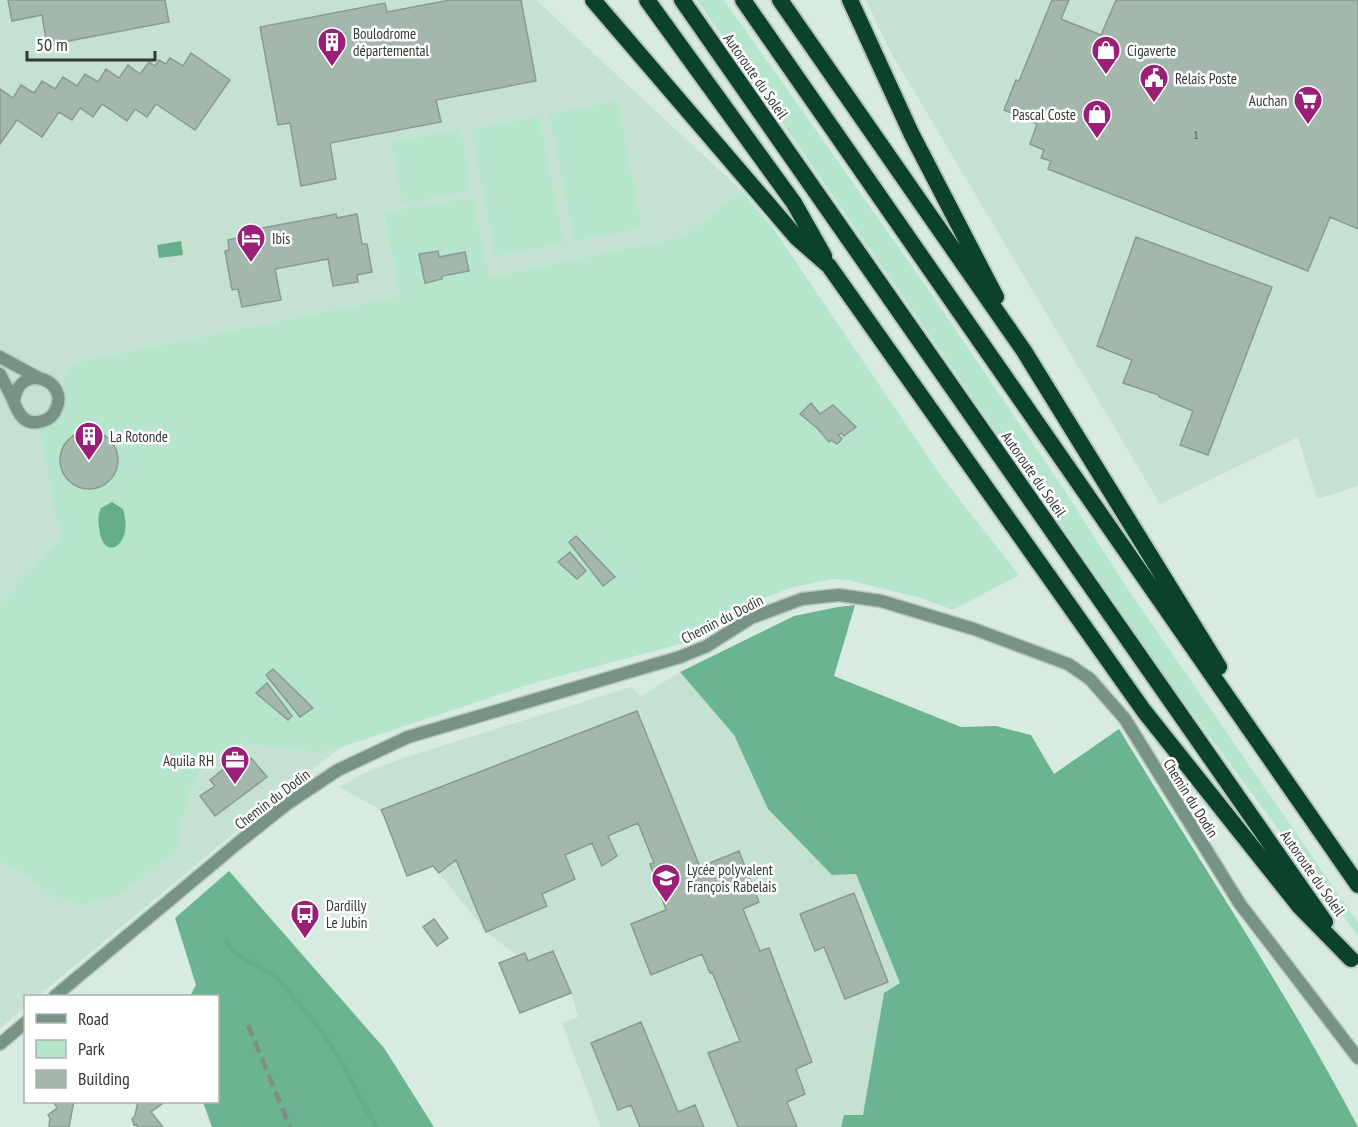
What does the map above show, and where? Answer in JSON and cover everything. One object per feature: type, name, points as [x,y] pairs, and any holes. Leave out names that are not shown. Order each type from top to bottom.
[{"type":"highway","points":[[593,0],[797,238],[829,266]]},
{"type":"highway","points":[[647,0],[794,203],[829,266],[1144,711],[1300,907],[1354,964]]},
{"type":"highway","name":"Autoroute du Soleil","points":[[682,0],[1354,964]]},
{"type":"highway","name":"Autoroute du Soleil","points":[[743,0],[1358,885]]},
{"type":"highway","points":[[780,0],[1024,351],[1312,819]]},
{"type":"highway","points":[[850,0],[911,133],[1024,351]]},
{"type":"street","points":[[0,357],[51,384],[58,396],[56,410],[52,416],[46,420],[31,422],[19,415],[0,374]]},
{"type":"street","points":[[14,401],[15,393],[24,381],[39,378]]},
{"type":"street","name":"Chemin du Dodin","points":[[56,995],[219,858],[287,804],[338,770],[408,737],[680,657],[707,646],[751,618],[802,599],[839,595],[881,601],[974,629],[1068,664],[1090,679],[1125,719],[1240,904],[1358,1058]]},
{"type":"street","points":[[1,1043],[24,1024]]},
{"type":"shaded area","points":[[0,0],[536,0],[742,191],[684,236],[489,277],[383,213],[400,296],[77,362],[56,520],[60,527],[59,541],[0,603]]},
{"type":"shaded area","points":[[866,0],[1358,0],[1358,486],[1317,499],[1298,437],[1160,504],[890,51]]},
{"type":"shaded area","points":[[181,241],[183,255],[159,258],[157,245]]},
{"type":"shaded area","points":[[112,502],[123,509],[126,522],[125,533],[121,541],[117,546],[111,548],[101,539],[98,520],[101,508]]},
{"type":"shaded area","points":[[855,605],[834,676],[961,727],[996,726],[1031,735],[1054,774],[1119,729],[1272,976],[1358,1127],[841,1127],[844,1115],[863,1115],[884,993],[900,983],[856,874],[832,875],[768,809],[734,735],[680,672],[794,616]]},
{"type":"shaded area","name":"Lycée polyvalent François Rabelais","points":[[680,672],[734,735],[769,809],[832,875],[856,873],[901,983],[880,1017],[863,1115],[844,1115],[841,1127],[601,1127],[562,1023],[578,1017],[571,993],[520,1013],[499,963],[516,955],[486,932],[434,866],[407,876],[381,810],[339,787],[371,770],[409,756],[631,687],[641,696]]},
{"type":"shaded area","points":[[240,743],[316,753],[342,747],[291,786],[39,995],[24,995],[24,1008],[0,1028],[0,862],[25,875],[50,895],[82,905],[118,896],[177,851],[188,795],[209,756]]},
{"type":"shaded area","points":[[229,871],[384,1048],[434,1127],[212,1127],[203,1103],[219,1103],[219,995],[191,995],[196,985],[175,918]]},
{"type":"green space","points":[[697,0],[724,0],[928,289],[1061,485],[1125,585],[1358,923],[1358,936],[1175,690]]},
{"type":"green space","points":[[618,101],[642,228],[574,241],[549,115]]},
{"type":"green space","points":[[539,116],[564,243],[495,256],[471,130]]},
{"type":"green space","points":[[461,129],[471,191],[403,204],[391,142]]},
{"type":"green space","points":[[742,191],[773,228],[941,476],[1019,575],[953,610],[921,598],[848,580],[833,579],[793,587],[747,604],[719,619],[692,641],[534,683],[342,747],[316,753],[240,743],[209,756],[188,795],[177,851],[118,896],[82,905],[50,895],[25,875],[0,862],[0,603],[59,541],[60,527],[56,520],[39,422],[56,410],[55,389],[77,362],[400,296],[383,212],[473,198],[490,277],[684,236]]},
{"type":"building","points":[[8,0],[165,0],[169,22],[47,45],[42,15],[12,21]]},
{"type":"building","points":[[450,0],[521,0],[536,81],[436,100],[441,122],[330,143],[336,179],[301,186],[290,123],[278,125],[260,27],[385,3],[387,12]]},
{"type":"building","points":[[1052,0],[1069,0],[1061,19],[1101,35],[1116,0],[1358,0],[1358,229],[1330,217],[1308,271],[1048,169],[1051,161],[1041,158],[1044,150],[1030,144],[1037,124],[1004,110],[1016,80],[1019,81]]},
{"type":"building","points":[[191,53],[230,80],[195,130],[156,104],[147,117],[135,109],[127,121],[102,104],[93,117],[80,108],[72,120],[59,112],[42,137],[17,120],[0,144],[0,89],[13,98],[21,85],[34,93],[42,81],[55,89],[63,77],[77,86],[85,74],[98,82],[106,69],[119,78],[128,65],[140,74],[149,62],[155,66],[159,60],[166,64],[170,58],[183,66]]},
{"type":"building","name":"Ibis","points":[[336,214],[337,218],[357,214],[362,244],[367,244],[372,272],[357,275],[358,282],[333,286],[328,259],[275,269],[281,300],[242,307],[238,289],[232,290],[225,251],[229,250],[228,240],[242,237],[241,232]]},
{"type":"building","points":[[1136,237],[1272,287],[1208,455],[1180,445],[1193,411],[1159,397],[1159,395],[1123,383],[1132,360],[1097,346]]},
{"type":"building","points":[[438,251],[439,257],[465,252],[469,271],[442,276],[442,279],[425,283],[419,254]]},
{"type":"building","points":[[811,403],[820,414],[833,405],[856,427],[844,436],[842,433],[838,435],[842,439],[837,444],[831,440],[829,442],[800,414]]},
{"type":"building","name":"La Rotonde","points":[[89,431],[105,436],[113,444],[118,460],[113,476],[105,484],[89,489],[73,484],[65,476],[60,460],[65,444],[73,436]]},
{"type":"building","points":[[576,536],[615,577],[603,586],[569,542]]},
{"type":"building","points":[[570,552],[586,571],[577,579],[558,562]]},
{"type":"building","points":[[273,669],[313,708],[300,717],[266,675]]},
{"type":"building","points":[[267,683],[292,716],[288,720],[256,693]]},
{"type":"building","points":[[637,711],[700,867],[739,851],[759,902],[743,909],[760,951],[769,948],[812,1062],[796,1069],[805,1094],[787,1102],[797,1127],[738,1127],[708,1053],[740,1041],[712,972],[710,973],[702,954],[651,975],[631,924],[666,910],[650,864],[654,863],[638,823],[608,836],[617,856],[602,866],[592,843],[565,855],[575,879],[542,894],[547,906],[486,932],[456,860],[439,873],[433,866],[407,876],[381,810]]},
{"type":"building","points":[[237,758],[243,764],[251,758],[267,777],[215,816],[200,796],[215,786],[210,780]]},
{"type":"building","points":[[854,893],[888,982],[845,999],[824,947],[815,951],[800,914]]},
{"type":"building","points":[[434,919],[448,938],[437,946],[423,927]]},
{"type":"building","points":[[553,951],[571,993],[520,1013],[499,963],[525,953],[528,961]]},
{"type":"building","points":[[641,1022],[678,1112],[695,1105],[704,1127],[640,1127],[631,1105],[618,1110],[591,1043]]},
{"type":"building","points":[[54,1103],[74,1103],[69,1127],[49,1127],[48,1115],[57,1108]]},
{"type":"building","points":[[138,1103],[163,1103],[151,1112],[163,1127],[138,1127],[134,1125],[132,1119],[135,1116]]},
{"type":"waterway","points":[[226,939],[230,948],[244,959],[276,976],[323,1033],[341,1061],[376,1127]]},
{"type":"railway","points":[[248,1025],[290,1127]]},
{"type":"place","name":"Boulodrome départemental","points":[[332,68]]},
{"type":"place","name":"Cigaverte","points":[[1106,76]]},
{"type":"place","name":"Relais Poste","points":[[1154,104]]},
{"type":"place","name":"Auchan","points":[[1308,126]]},
{"type":"place","name":"Pascal Coste","points":[[1097,140]]},
{"type":"place","name":"Ibis","points":[[251,264]]},
{"type":"place","name":"La Rotonde","points":[[89,462]]},
{"type":"place","name":"Aquila RH","points":[[235,786]]},
{"type":"place","name":"Lycée polyvalent François Rabelais","points":[[666,904]]},
{"type":"place","name":"Dardilly Le Jubin","points":[[305,940]]}]
